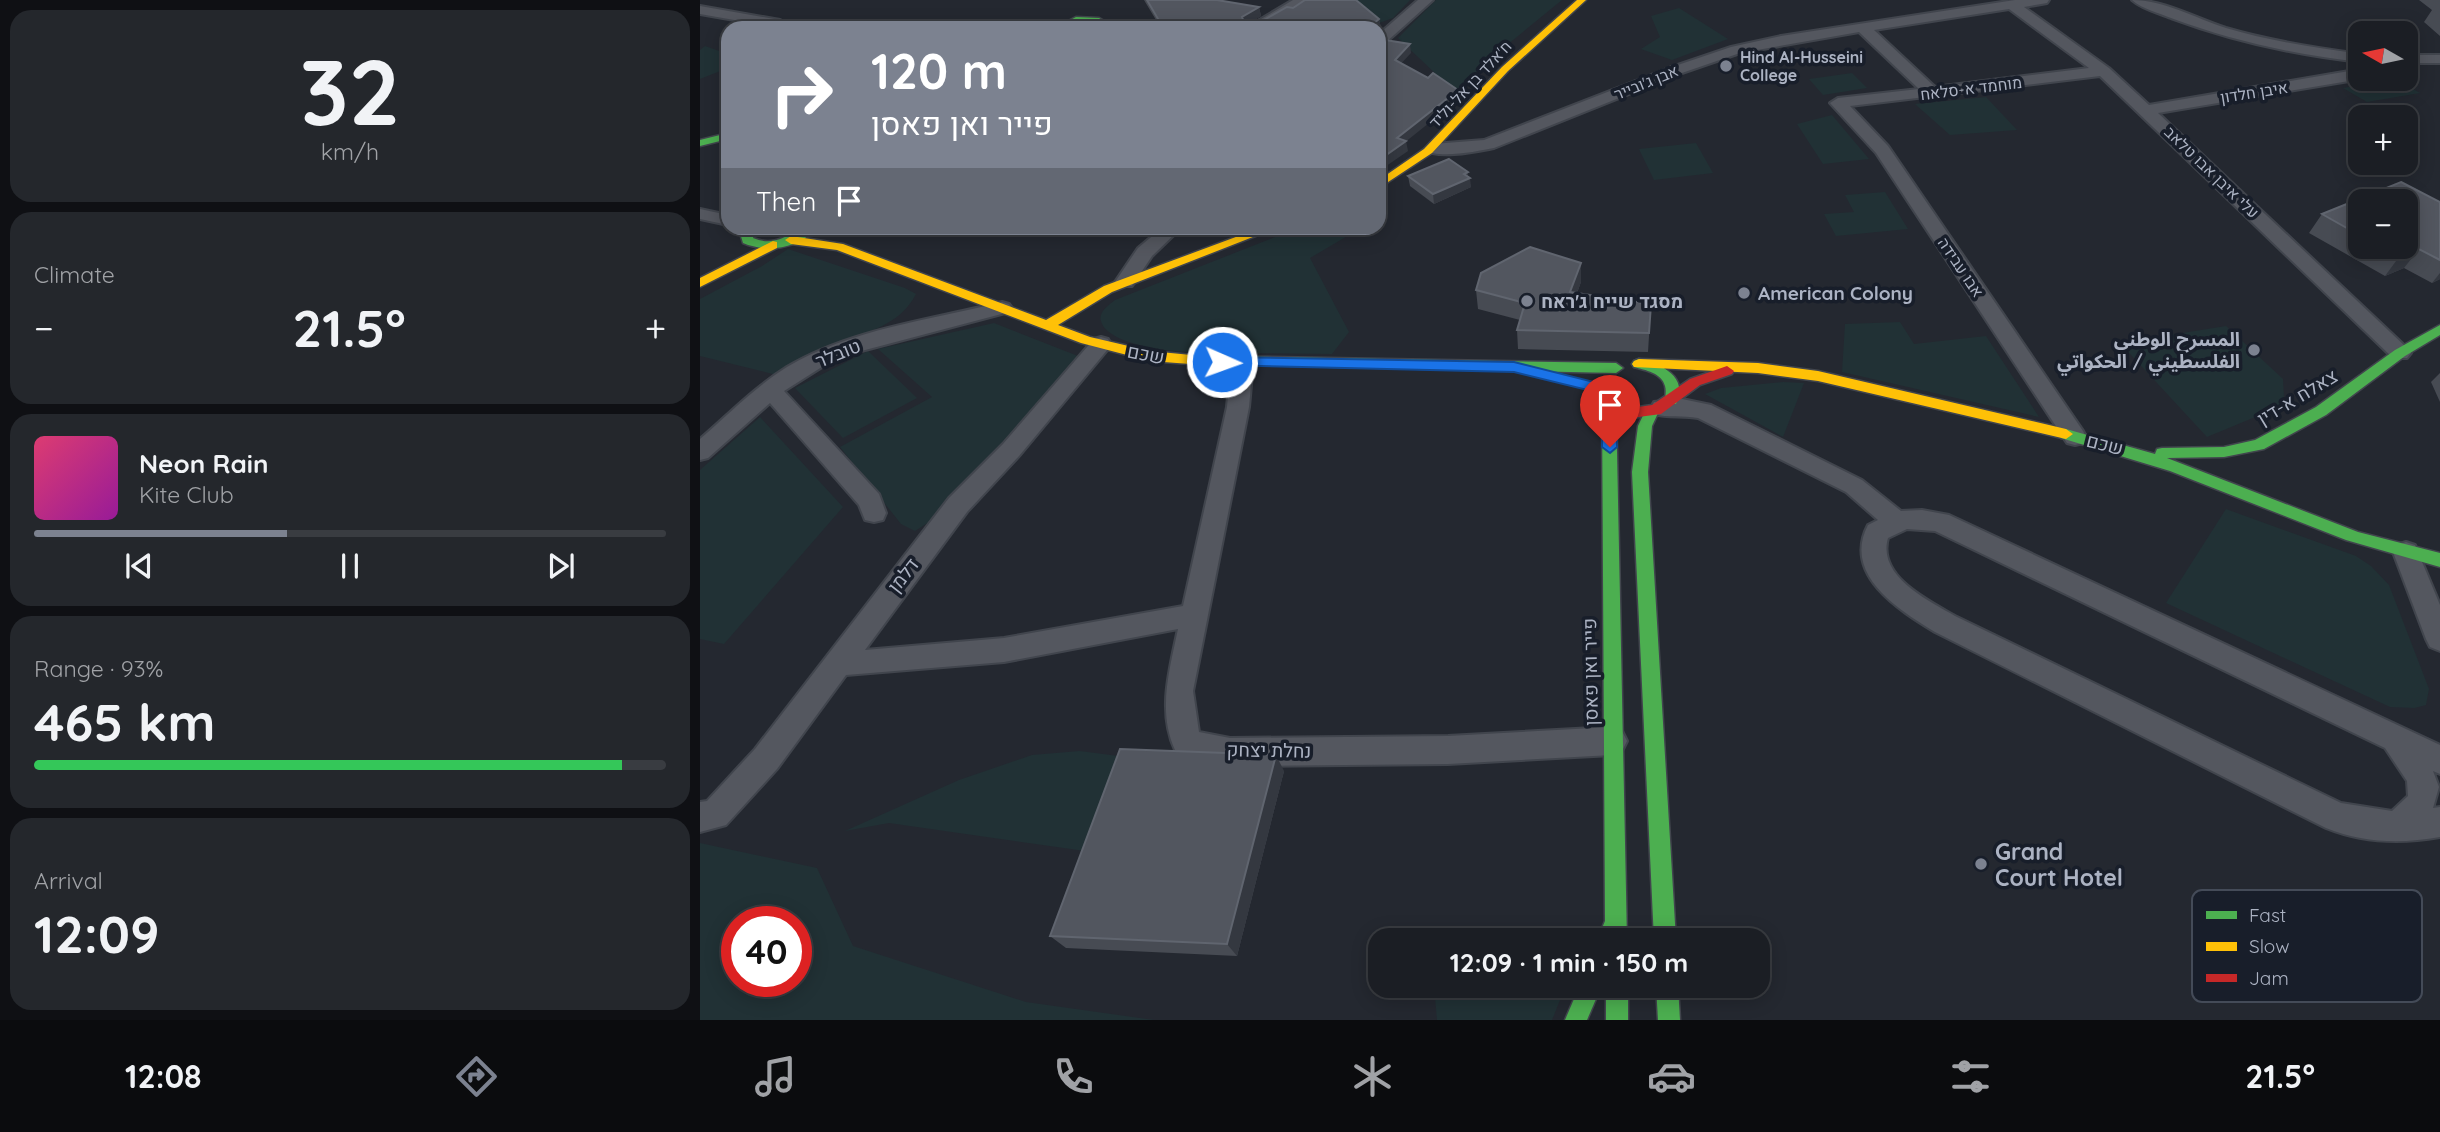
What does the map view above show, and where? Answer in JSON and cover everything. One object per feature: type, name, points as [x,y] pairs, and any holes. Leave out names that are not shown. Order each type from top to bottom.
[{"type":"main road","name":"ח'אלד בן אל-וליד","points":[[1386,181],[1433,149],[1501,73],[1582,0]]},
{"type":"main road","points":[[1070,21],[1094,2],[1099,21]]},
{"type":"main road","points":[[700,143],[721,138]]},
{"type":"main road","points":[[746,235],[748,242],[758,246],[774,245]]},
{"type":"main road","points":[[700,283],[774,245],[800,235]]},
{"type":"main road","name":"שכם","points":[[822,235],[839,247]]},
{"type":"main road","points":[[1047,325],[1082,303],[1125,282],[1251,235]]},
{"type":"main road","name":"שכם","points":[[791,240],[839,247],[1101,344],[1172,359],[1242,363],[1616,368]]},
{"type":"main road","name":"צאלח א-דין","points":[[2118,446],[2153,453],[2192,454],[2224,452],[2259,444],[2321,411],[2400,353],[2440,329]]},
{"type":"main road","points":[[1662,407],[1628,413],[1601,390],[1616,368],[1639,364],[1661,370],[1669,376],[1675,393],[1645,426],[1640,472],[1664,928]]},
{"type":"main road","name":"שכם","points":[[1639,364],[1758,368],[1818,376],[2118,446],[2224,484],[2355,537],[2440,560]]},
{"type":"main road","name":"שכם","points":[[1514,367],[1601,390]]},
{"type":"main road","name":"שכם","points":[[1662,407],[1684,389],[1716,373],[1758,368]]},
{"type":"main road","name":"פייר ואן פאסן","points":[[1601,390],[1616,928]]},
{"type":"main road","points":[[1613,928],[1616,920]]},
{"type":"main road","points":[[1576,1020],[1585,998]]},
{"type":"main road","points":[[1617,998],[1617,1020]]},
{"type":"main road","points":[[1668,998],[1669,1020]]},
{"type":"street","points":[[1266,21],[1304,0]]},
{"type":"street","points":[[1386,35],[1426,0]]},
{"type":"street","name":"אבן ג'ובייר","points":[[1433,149],[1488,144],[1685,67],[1736,50],[1863,28],[1970,5],[2012,5],[2042,0]]},
{"type":"street","points":[[2139,0],[2224,32],[2295,48],[2348,56]]},
{"type":"street","name":"עלי איבן אבו טלאב","points":[[2012,5],[2105,71],[2400,353]]},
{"type":"street","points":[[700,9],[764,21]]},
{"type":"street","points":[[1863,28],[1933,93]]},
{"type":"street","points":[[2418,59],[2440,59]]},
{"type":"street","name":"מוחמד א-סלאח","points":[[1838,103],[2105,71]]},
{"type":"street","name":"איבן חלדון","points":[[2147,110],[2348,76]]},
{"type":"street","name":"אבו עבידה","points":[[1838,103],[1882,150],[2075,437]]},
{"type":"street","points":[[700,214],[721,218]]},
{"type":"street","points":[[1125,282],[1145,252],[1164,235]]},
{"type":"street","name":"טובלר","points":[[700,452],[792,374],[815,362],[873,339],[1002,308]]},
{"type":"street","name":"דלמן","points":[[708,815],[766,759],[958,505],[1011,450],[1101,344]]},
{"type":"street","name":"נחלת יצחק","points":[[1242,363],[1238,408],[1179,691],[1185,740],[1205,748],[1230,752],[1448,750],[1612,741]]},
{"type":"street","points":[[772,391],[870,502],[874,513]]},
{"type":"street","points":[[1662,407],[1703,411],[1854,486],[1896,522]]},
{"type":"street","points":[[2440,760],[1940,522],[1916,517],[1896,522],[1877,533],[1872,549],[1878,568],[1895,590],[1921,610],[2337,817],[2366,825],[2396,827],[2440,822]]},
{"type":"street","points":[[2406,552],[2440,639]]},
{"type":"street","points":[[838,663],[1004,650],[1195,615]]},
{"type":"street","points":[[2392,737],[2415,765],[2423,784],[2422,803],[2415,814],[2396,827]]},
{"type":"shaded area","points":[[1339,0],[1410,0],[1393,18],[1376,21]]},
{"type":"shaded area","points":[[1436,0],[1562,0],[1480,67],[1459,96],[1398,38]]},
{"type":"shaded area","points":[[1679,8],[1728,39],[1672,60],[1641,49],[1660,37],[1651,16]]},
{"type":"shaded area","points":[[705,46],[721,52],[721,71],[700,79],[700,50]]},
{"type":"shaded area","points":[[1852,73],[1867,88],[1823,95],[1809,79]]},
{"type":"shaded area","points":[[2348,91],[2420,93],[2367,102]]},
{"type":"shaded area","points":[[1986,97],[2017,130],[1950,135],[1915,104]]},
{"type":"shaded area","points":[[1832,115],[1869,159],[1823,164],[1797,124]]},
{"type":"shaded area","points":[[1696,143],[1713,173],[1654,180],[1639,149]]},
{"type":"shaded area","points":[[1885,192],[1908,229],[1836,236],[1824,214],[1854,212],[1845,195]]},
{"type":"shaded area","points":[[1280,235],[1349,235],[1310,258],[1349,332],[1332,354],[1238,353],[1238,347],[1226,351],[1187,352],[1142,346],[1108,331],[1101,321],[1107,306],[1115,300]]},
{"type":"shaded area","points":[[788,249],[916,294],[901,314],[881,327],[828,348],[777,375],[700,356],[700,299]]},
{"type":"shaded area","points":[[1900,322],[1914,344],[1986,336],[2039,417],[1842,372],[1845,324]]},
{"type":"shaded area","points":[[994,323],[1078,356],[951,508],[915,531],[901,524],[840,447],[932,397],[878,349]]},
{"type":"shaded area","points":[[2226,326],[2283,379],[2284,398],[2277,408],[2207,437],[2120,343]]},
{"type":"shaded area","points":[[868,351],[917,398],[843,438],[795,388]]},
{"type":"shaded area","points":[[1783,382],[1804,383],[1783,437],[1705,394],[1721,388]]},
{"type":"shaded area","points":[[760,417],[843,507],[724,644],[700,639],[700,470]]},
{"type":"shaded area","points":[[2226,509],[2356,556],[2371,566],[2389,585],[2429,689],[2426,705],[2414,708],[2390,707],[2166,603]]},
{"type":"shaded area","points":[[1080,751],[1118,756],[1085,851],[889,823],[845,831],[959,780],[1032,755]]},
{"type":"shaded area","points":[[700,843],[817,868],[853,946],[1026,1002],[1154,1020],[700,1020]]},
{"type":"shaded area","points":[[1435,998],[1561,998],[1552,1020],[1437,1020]]},
{"type":"building","points":[[1147,0],[1217,0],[1259,7],[1242,17],[1244,21],[1159,21]]},
{"type":"building","points":[[1305,0],[1356,0],[1379,19],[1262,21]]},
{"type":"building","points":[[1386,40],[1410,44],[1395,60],[1428,78],[1433,73],[1458,90],[1397,138],[1406,141],[1386,155]]},
{"type":"building","points":[[1449,159],[1468,172],[1464,174],[1470,178],[1433,194],[1408,176]]},
{"type":"building","points":[[2401,182],[2415,189],[2384,189]]},
{"type":"building","points":[[2418,191],[2440,202],[2440,260],[2419,249]]},
{"type":"building","points":[[2348,203],[2348,229],[2322,214]]},
{"type":"building","points":[[1530,247],[1581,263],[1570,292],[1651,304],[1649,333],[1517,330],[1525,303],[1476,290],[1481,273]]},
{"type":"building","points":[[1120,749],[1276,755],[1227,944],[1050,936]]},
{"type":"traffic: fast","points":[[1074,21],[1099,21]]},
{"type":"traffic: fast","points":[[700,143],[721,138]]},
{"type":"traffic: fast","points":[[746,235],[747,240],[763,245],[787,242],[801,235]]},
{"type":"traffic: fast","points":[[2162,453],[2224,452],[2259,445],[2321,411],[2400,353],[2440,329]]},
{"type":"traffic: fast","points":[[1217,361],[1616,368]]},
{"type":"traffic: fast","points":[[1639,364],[1666,375],[1672,386],[1671,401]]},
{"type":"traffic: fast","points":[[1609,403],[1616,928]]},
{"type":"traffic: fast","points":[[1651,413],[1645,426],[1640,472],[1664,928]]},
{"type":"traffic: fast","points":[[2066,434],[2175,467],[2352,536],[2440,560]]},
{"type":"traffic: fast","points":[[1613,928],[1616,920]]},
{"type":"traffic: fast","points":[[1576,1020],[1585,998]]},
{"type":"traffic: fast","points":[[1617,998],[1617,1020]]},
{"type":"traffic: fast","points":[[1668,998],[1669,1020]]},
{"type":"traffic: slow","points":[[1386,180],[1428,151],[1505,69],[1582,0]]},
{"type":"traffic: slow","points":[[1047,325],[1108,289],[1251,235]]},
{"type":"traffic: slow","points":[[791,240],[839,247],[1086,340],[1150,356],[1217,361]]},
{"type":"traffic: slow","points":[[700,283],[773,245]]},
{"type":"traffic: slow","points":[[1639,364],[1758,368],[1818,376],[2066,434]]},
{"type":"traffic: jam","points":[[1631,413],[1656,410],[1695,382],[1727,371]]},
{"type":"place","name":"Hind Al-Husseini College","points":[[1726,66]]},
{"type":"place","name":"American Colony","points":[[1744,293]]},
{"type":"place","name":"מסגד שייח ג'ראח","points":[[1527,301]]},
{"type":"place","name":"المسرح الوطني الفلسطيني / الحكواتي","points":[[2254,350]]},
{"type":"place","name":"Grand Court Hotel","points":[[1981,864]]},
{"type":"route","points":[[1222,362],[1514,367],[1545,373],[1601,389],[1609,403],[1610,447]]}]
